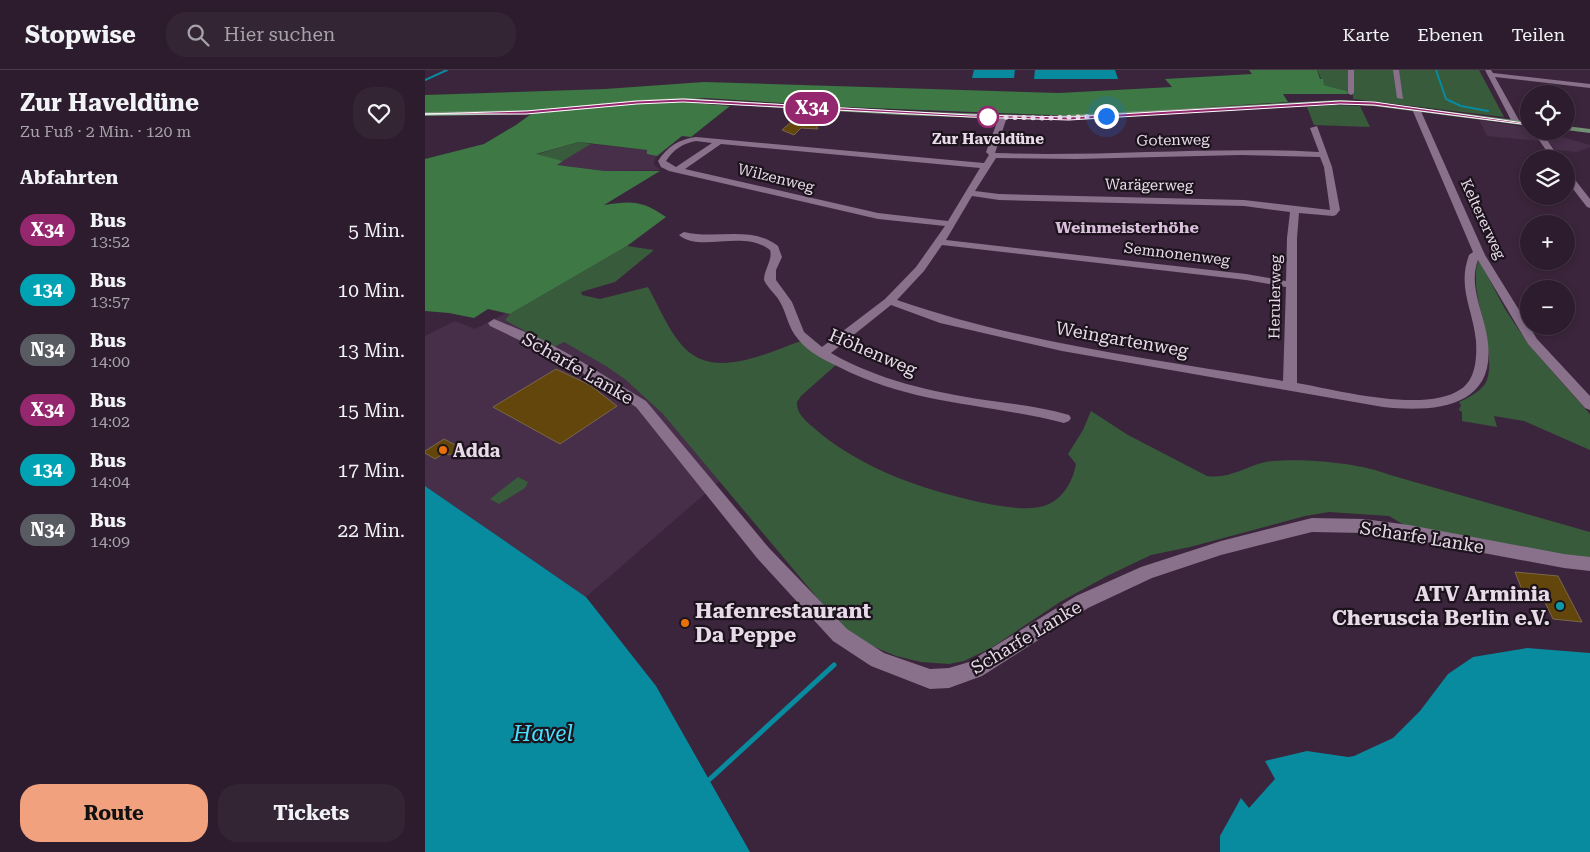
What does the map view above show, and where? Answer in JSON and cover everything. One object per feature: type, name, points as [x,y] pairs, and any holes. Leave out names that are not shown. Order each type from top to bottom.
[{"type":"main road","points":[[425,114],[526,112],[637,102],[690,100],[1003,117],[1069,118],[1326,102],[1363,103],[1520,123]]},
{"type":"main road","points":[[1575,129],[1590,131]]},
{"type":"street","points":[[1351,70],[1351,93]]},
{"type":"street","points":[[1396,70],[1401,98]]},
{"type":"street","points":[[1489,73],[1590,86]]},
{"type":"street","points":[[1489,73],[1516,122]]},
{"type":"street","name":"Keltererweg","points":[[1416,109],[1480,255],[1532,341],[1590,405]]},
{"type":"street","points":[[823,353],[889,301],[919,269],[951,224],[968,193],[993,155],[990,152],[1003,117]]},
{"type":"street","points":[[1314,128],[1324,155]]},
{"type":"street","name":"Wilzenweg","points":[[720,141],[696,139],[681,142],[662,161],[664,165],[679,170],[732,184],[869,214],[951,224]]},
{"type":"street","points":[[679,170],[720,141],[986,166]]},
{"type":"street","name":"Gotenweg","points":[[993,155],[1054,156],[1274,152],[1324,155]]},
{"type":"street","name":"Warägerweg","points":[[968,193],[999,197],[1243,203],[1329,213],[1335,210],[1328,167],[1324,155]]},
{"type":"street","points":[[1575,186],[1590,205]]},
{"type":"street","name":"Herulerweg","points":[[1289,386],[1292,238],[1295,210]]},
{"type":"street","name":"Höhenweg","points":[[684,235],[694,239],[742,237],[759,240],[773,247],[778,257],[770,273],[770,280],[785,301],[796,330],[810,344],[823,353],[873,376],[921,392],[975,403],[1035,410],[1064,418]]},
{"type":"street","name":"Semnonenweg","points":[[939,242],[1246,277],[1292,285]]},
{"type":"street","name":"Weingartenweg","points":[[889,301],[944,320],[1063,347],[1399,404],[1440,404],[1458,398],[1473,387],[1479,378],[1482,342],[1469,294],[1469,282],[1471,260],[1474,254],[1480,255]]},
{"type":"street","name":"Scharfe Lanke","points":[[494,323],[555,352],[615,386],[641,404],[763,553],[840,635],[878,660],[930,679],[949,678],[975,669],[1082,602],[1147,572],[1221,548],[1311,525],[1364,526],[1409,532],[1564,562],[1590,564]]},
{"type":"shaded area","points":[[1479,120],[1520,126],[1520,139],[1487,136]]},
{"type":"shaded area","points":[[1548,140],[1572,140],[1590,145],[1590,147],[1577,152],[1575,150],[1555,150]]},
{"type":"shaded area","points":[[591,144],[647,150],[647,154],[657,156],[654,160],[654,165],[661,170],[605,171],[556,165]]},
{"type":"shaded area","points":[[506,313],[534,320],[760,446],[586,597],[425,486],[425,336],[455,321],[475,329]]},
{"type":"green space","points":[[1249,70],[1317,70],[1320,79],[1323,79],[1324,85],[1347,91],[1348,94],[1283,94],[1288,102],[1084,115],[845,107],[705,98],[527,111],[425,113],[425,95],[605,89],[704,82],[1059,93],[1172,87],[1165,79],[1252,74]]},
{"type":"green space","points":[[1317,70],[1479,70],[1504,117],[1353,99],[1353,95],[1348,94],[1347,91],[1324,85]]},
{"type":"green space","points":[[683,102],[730,106],[691,137],[682,136],[657,156],[647,154],[647,150],[579,142],[536,154],[563,161],[557,165],[605,171],[660,171],[604,205],[636,203],[650,207],[666,217],[627,246],[510,314],[488,309],[474,318],[425,311],[425,159],[484,144],[531,114],[644,103]]},
{"type":"green space","points":[[1333,105],[1360,106],[1370,127],[1314,125],[1307,107]]},
{"type":"green space","points":[[579,142],[591,144],[563,161],[534,155]]},
{"type":"green space","points":[[627,246],[654,250],[615,282],[581,292],[582,295],[600,299],[648,287],[675,337],[692,355],[706,361],[722,363],[754,358],[801,341],[837,364],[801,396],[797,402],[797,407],[802,416],[821,434],[859,459],[879,470],[922,487],[989,504],[1035,508],[1049,504],[1060,497],[1073,476],[1076,464],[1068,454],[1083,430],[1091,411],[1128,435],[1207,476],[1224,476],[1265,462],[1286,460],[1333,462],[1364,467],[1590,532],[1590,560],[1406,526],[1389,516],[1329,512],[1305,516],[1190,547],[1151,555],[1107,576],[1060,602],[991,648],[964,661],[949,664],[921,662],[896,656],[872,646],[845,631],[663,414],[626,380],[564,342],[554,347],[505,320],[510,314]]},
{"type":"green space","points":[[1479,260],[1505,309],[1520,332],[1520,335],[1522,335],[1590,414],[1590,450],[1524,421],[1494,416],[1497,427],[1462,421],[1462,412],[1459,410],[1461,405],[1459,402],[1480,390],[1485,384],[1488,374],[1488,349],[1477,294],[1476,269]]},
{"type":"green space","points":[[518,477],[528,482],[525,488],[499,504],[490,499]]},
{"type":"water","points":[[974,70],[1015,70],[1014,78],[972,78]]},
{"type":"water","points":[[1035,70],[1115,70],[1118,79],[1034,79]]},
{"type":"water","name":"Havel","points":[[425,486],[586,597],[656,686],[750,852],[425,852]]},
{"type":"water","points":[[1527,648],[1590,653],[1590,852],[1220,852],[1220,836],[1241,798],[1249,808],[1275,779],[1265,761],[1307,751],[1348,757],[1354,756],[1393,738],[1420,711],[1448,674],[1473,657]]},
{"type":"building","points":[[800,114],[812,115],[818,129],[801,128],[794,135],[782,130]]},
{"type":"building","points":[[556,369],[590,385],[617,406],[560,444],[493,407]]},
{"type":"building","name":"Adda","points":[[444,439],[461,448],[450,455],[445,453],[435,459],[425,453],[425,451]]},
{"type":"building","name":"ATV Arminia Cheruscia Berlin e.V.","points":[[1515,572],[1558,576],[1582,622],[1553,619],[1540,592],[1522,590]]},
{"type":"waterway","points":[[425,80],[447,70]]},
{"type":"waterway","points":[[1436,70],[1446,99],[1461,106],[1488,111]]},
{"type":"waterway","points":[[710,779],[834,665]]},
{"type":"bus line","name":"X34","points":[[425,114],[565,110],[637,102],[696,100],[970,116],[1069,118],[1340,102],[1374,104],[1520,123]]},
{"type":"place","name":"Zur Haveldüne","points":[[988,117]]},
{"type":"place","name":"Adda","points":[[443,450]]},
{"type":"place","name":"ATV Arminia Cheruscia Berlin e.V.","points":[[1560,606]]},
{"type":"place","name":"Hafenrestaurant Da Peppe","points":[[685,623]]},
{"type":"district","name":"Weinmeisterhöhe","points":[[1127,227]]},
{"type":"route","points":[[988,117],[1069,118],[1106,116]]}]
